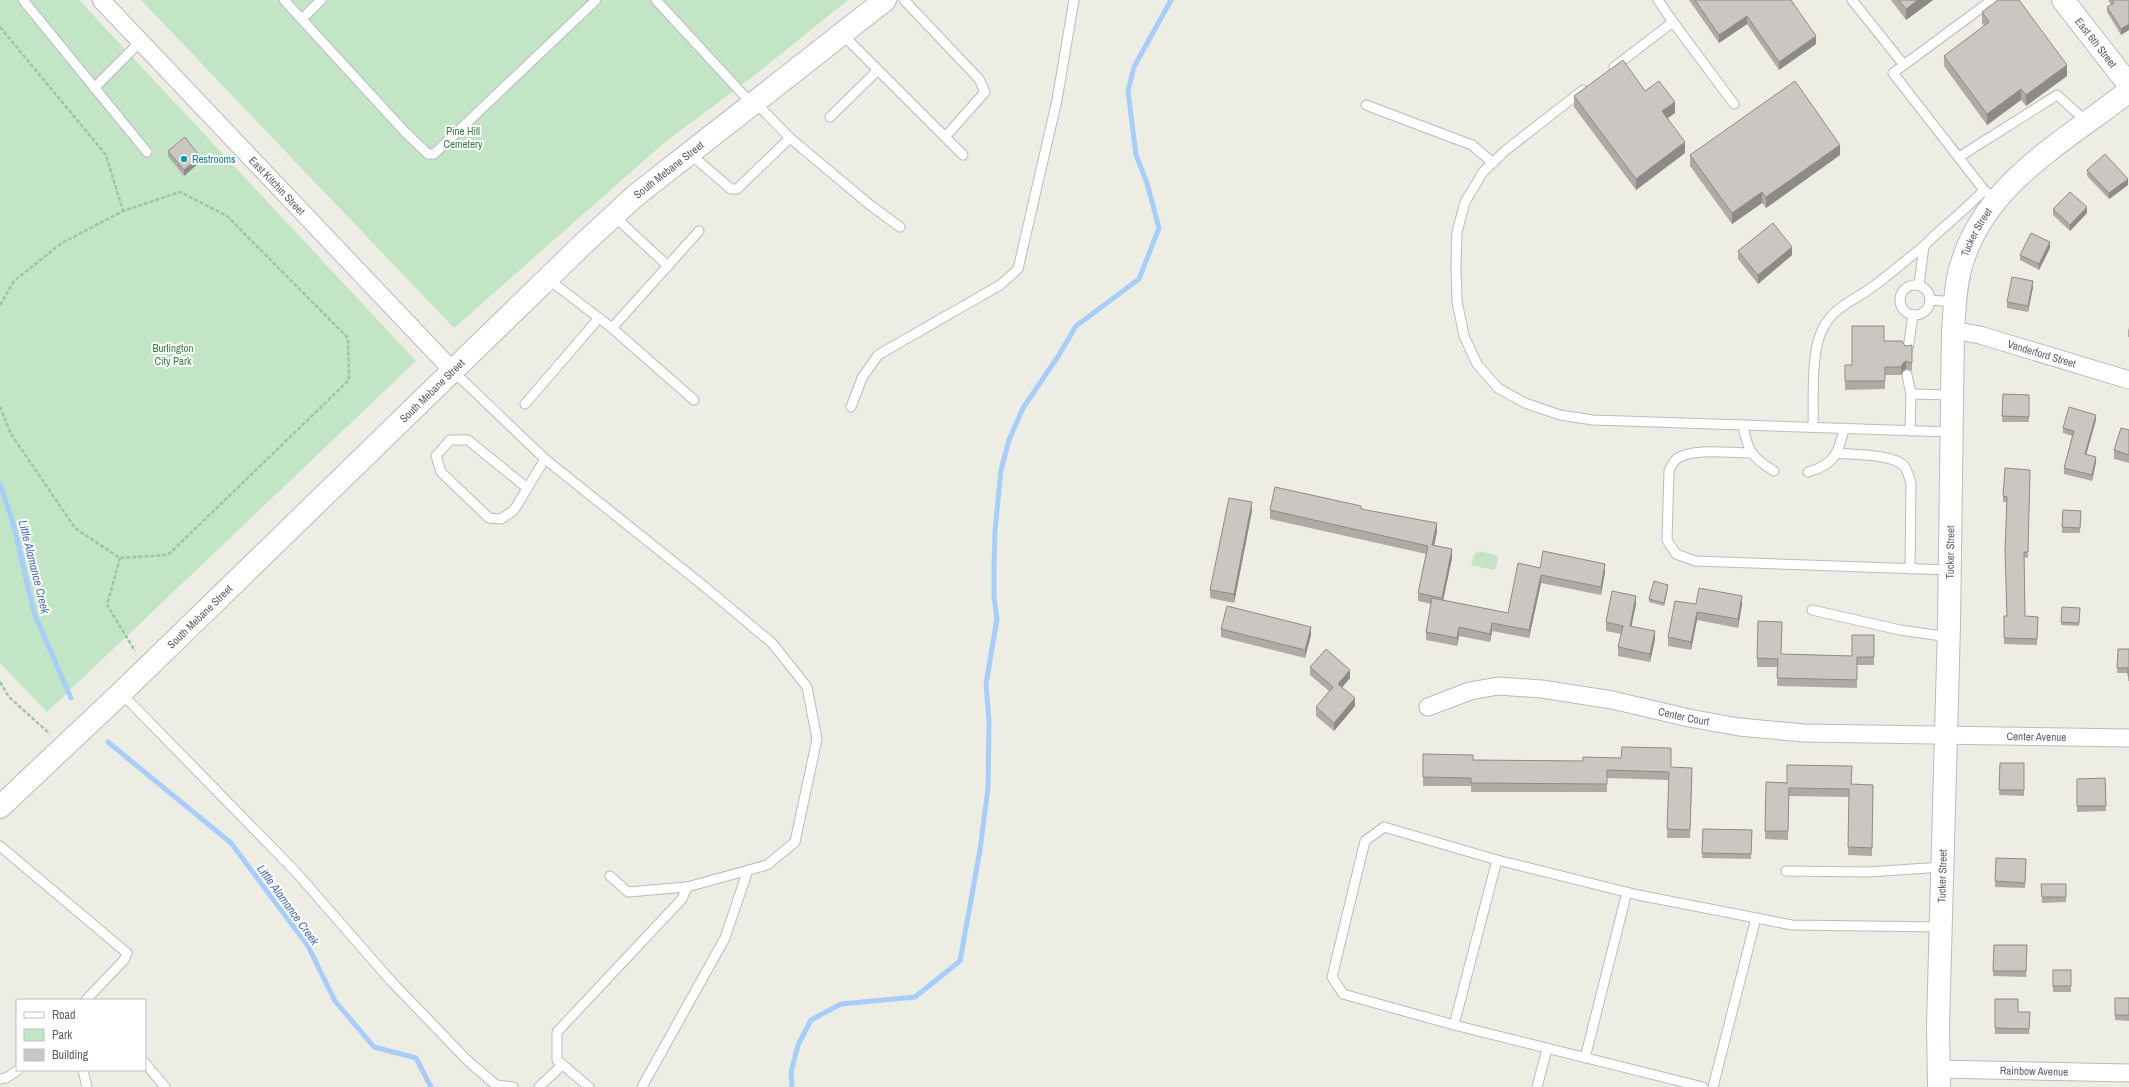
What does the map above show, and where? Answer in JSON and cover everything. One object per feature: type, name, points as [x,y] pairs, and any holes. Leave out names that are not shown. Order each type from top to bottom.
[{"type":"street","name":"East Kitchin Street","points":[[101,0],[453,371]]},
{"type":"street","name":"South Mebane Street","points":[[0,807],[121,693],[614,216],[689,153],[885,0]]},
{"type":"street","name":"East 6th Street","points":[[2063,0],[2129,85]]},
{"type":"street","name":"Tucker Street","points":[[1939,1078],[1940,927],[1949,637],[1953,330],[1955,302],[1962,262],[1986,213],[1991,195],[2004,190],[2050,149],[2088,123],[2129,91]]},
{"type":"street","name":"Vanderford Street","points":[[1953,330],[1980,335],[2129,380]]},
{"type":"street","name":"Center Court","points":[[1428,706],[1470,691],[1498,686],[1542,689],[1612,700],[1689,718],[1739,727],[1804,733],[1945,735]]},
{"type":"street","name":"Center Avenue","points":[[1945,735],[2129,738]]},
{"type":"street","name":"Rainbow Avenue","points":[[1939,1078],[2129,1073]]},
{"type":"lane","points":[[23,0],[147,152]]},
{"type":"lane","points":[[284,0],[405,132],[428,154],[434,154],[596,0]]},
{"type":"lane","points":[[302,19],[321,0]]},
{"type":"lane","points":[[656,0],[753,102],[790,138],[900,228]]},
{"type":"lane","points":[[904,0],[979,79],[986,92],[945,137]]},
{"type":"lane","points":[[851,407],[862,378],[878,355],[1000,285],[1018,269],[1055,108],[1074,0]]},
{"type":"lane","points":[[1658,0],[1734,104]]},
{"type":"lane","points":[[1852,0],[1904,65]]},
{"type":"lane","points":[[1813,428],[1816,359],[1822,329],[1831,315],[1840,306],[1870,288],[1924,246],[1942,226],[1968,208],[1991,195],[1958,157],[1893,73],[1992,0]]},
{"type":"lane","points":[[1605,74],[1673,22]]},
{"type":"lane","points":[[842,34],[877,71],[963,155]]},
{"type":"lane","points":[[94,88],[140,42]]},
{"type":"lane","points":[[830,117],[877,71]]},
{"type":"lane","points":[[1593,83],[1506,150],[1492,163],[1483,172],[1465,202],[1457,232],[1457,301],[1464,336],[1477,364],[1498,388],[1525,403],[1560,415],[1587,419],[1951,432]]},
{"type":"lane","points":[[1958,157],[2057,95],[2088,123]]},
{"type":"lane","points":[[1366,105],[1472,146],[1492,163]]},
{"type":"lane","points":[[689,153],[731,189],[737,189],[790,138]]},
{"type":"lane","points":[[614,216],[668,266]]},
{"type":"lane","points":[[612,328],[699,231]]},
{"type":"lane","points":[[1919,285],[1924,246]]},
{"type":"lane","points":[[548,279],[612,328],[694,400]]},
{"type":"lane","points":[[1909,285],[1919,285],[1928,290],[1931,300],[1927,310],[1923,313],[1913,315],[1908,314],[1901,307],[1900,297],[1901,292],[1909,285]]},
{"type":"lane","points":[[1931,300],[1955,302]]},
{"type":"lane","points":[[1908,349],[1913,315]]},
{"type":"lane","points":[[525,404],[599,318]]},
{"type":"lane","points":[[453,371],[545,459],[705,587],[772,643],[807,687],[817,739],[794,842],[767,865],[687,887],[628,892],[610,876]]},
{"type":"lane","points":[[1907,375],[1911,394],[1910,431]]},
{"type":"lane","points":[[1911,394],[1952,395]]},
{"type":"lane","points":[[1743,425],[1745,439],[1755,458],[1774,471]]},
{"type":"lane","points":[[1808,472],[1819,469],[1830,462],[1836,453],[1844,428]]},
{"type":"lane","points":[[527,488],[468,440],[450,440],[436,456],[441,472],[489,518],[501,519],[514,510],[545,459]]},
{"type":"lane","points":[[1752,453],[1693,453],[1677,459],[1672,464],[1669,471],[1667,540],[1676,554],[1695,561],[1950,570]]},
{"type":"lane","points":[[1836,453],[1887,458],[1903,465],[1908,473],[1911,484],[1910,569]]},
{"type":"lane","points":[[1812,610],[1900,630],[1949,637]]},
{"type":"lane","points":[[121,693],[295,870],[391,981],[468,1061],[496,1085],[513,1087]]},
{"type":"lane","points":[[1703,1087],[1547,1050],[1343,994],[1332,977],[1365,841],[1384,827],[1497,860],[1627,892],[1792,925],[1940,927]]},
{"type":"lane","points":[[0,846],[127,953],[124,960],[87,999]]},
{"type":"lane","points":[[1454,1025],[1497,860]]},
{"type":"lane","points":[[1786,870],[1868,872],[1942,867]]},
{"type":"lane","points":[[642,1087],[725,938],[748,870]]},
{"type":"lane","points":[[589,1087],[557,1060],[557,1032],[682,899],[687,887]]},
{"type":"lane","points":[[1585,1058],[1627,892]]},
{"type":"lane","points":[[1713,1087],[1756,918]]},
{"type":"lane","points":[[1536,1087],[1547,1050]]},
{"type":"lane","points":[[146,1064],[165,1087]]},
{"type":"lane","points":[[539,1087],[562,1065]]},
{"type":"lane","points":[[0,1079],[6,1078],[16,1071]]},
{"type":"lane","points":[[83,1071],[87,1087]]},
{"type":"path","points":[[0,27],[106,155],[123,211]]},
{"type":"path","points":[[0,304],[14,281],[62,243],[123,211],[180,192],[227,216],[348,338],[349,380],[168,555],[120,558],[75,528],[11,434],[0,407]]},
{"type":"path","points":[[120,558],[107,605],[135,651]]},
{"type":"path","points":[[0,682],[9,696],[50,734]]},
{"type":"green space","name":"Burlington City Park","points":[[0,0],[79,0],[416,361],[47,712],[0,663]]},
{"type":"green space","name":"Pine Hill Cemetery","points":[[141,0],[848,0],[751,78],[665,142],[454,328]]},
{"type":"green space","points":[[1479,551],[1496,555],[1498,557],[1496,568],[1493,570],[1471,565],[1474,554]]},
{"type":"building","points":[[1695,0],[1791,0],[1816,36],[1779,62],[1747,16],[1719,35]]},
{"type":"building","points":[[1899,0],[1918,0],[1906,9]]},
{"type":"building","points":[[1998,0],[2019,0],[2067,65],[2026,95],[2021,89],[1987,114],[1944,56],[1989,22],[1982,12]]},
{"type":"building","points":[[2112,0],[2129,0],[2129,24],[2121,29],[2107,7],[2114,3]]},
{"type":"building","points":[[1623,60],[1645,91],[1659,81],[1675,102],[1662,111],[1685,142],[1636,179],[1574,96]]},
{"type":"building","points":[[1795,81],[1840,145],[1766,197],[1762,192],[1732,213],[1690,155]]},
{"type":"building","name":"Restrooms","points":[[185,137],[200,157],[184,170],[168,151]]},
{"type":"building","points":[[2105,154],[2128,179],[2109,193],[2087,170]]},
{"type":"building","points":[[2070,192],[2087,207],[2070,225],[2053,209]]},
{"type":"building","points":[[1773,223],[1792,247],[1758,275],[1738,251]]},
{"type":"building","points":[[2031,233],[2050,242],[2039,264],[2020,255]]},
{"type":"building","points":[[2012,277],[2033,281],[2028,306],[2007,302]]},
{"type":"building","points":[[1852,326],[1884,326],[1884,341],[1902,341],[1905,346],[1912,345],[1912,363],[1906,361],[1901,367],[1885,367],[1885,381],[1845,381],[1845,365],[1852,365]]},
{"type":"building","points":[[2003,394],[2029,395],[2029,417],[2002,416]]},
{"type":"building","points":[[2069,407],[2096,415],[2085,454],[2096,457],[2092,475],[2064,468],[2074,431],[2063,428]]},
{"type":"building","points":[[2121,428],[2129,430],[2129,455],[2114,450]]},
{"type":"building","points":[[2005,468],[2030,470],[2028,552],[2024,552],[2025,616],[2038,617],[2037,639],[2004,638],[2004,616],[2007,616],[2005,551],[2007,497],[2003,496]]},
{"type":"building","points":[[1275,487],[1361,506],[1361,509],[1437,523],[1432,545],[1452,549],[1442,598],[1418,593],[1428,546],[1270,510]]},
{"type":"building","points":[[1229,498],[1252,502],[1234,594],[1210,590]]},
{"type":"building","points":[[2063,510],[2081,511],[2080,528],[2062,527]]},
{"type":"building","points":[[1543,551],[1605,564],[1601,587],[1541,575],[1529,630],[1492,623],[1490,634],[1459,627],[1457,638],[1426,632],[1432,598],[1508,613],[1518,563],[1540,568]]},
{"type":"building","points":[[1654,581],[1668,585],[1664,603],[1649,599]]},
{"type":"building","points":[[1699,588],[1742,596],[1738,619],[1697,612],[1691,642],[1668,637],[1675,601],[1696,604]]},
{"type":"building","points":[[1612,591],[1636,596],[1630,626],[1655,631],[1650,654],[1618,647],[1623,626],[1606,622]]},
{"type":"building","points":[[1227,606],[1311,627],[1305,650],[1221,629]]},
{"type":"building","points":[[2062,607],[2080,608],[2079,623],[2061,622]]},
{"type":"building","points":[[1758,621],[1782,622],[1781,654],[1852,656],[1852,635],[1874,635],[1874,657],[1857,657],[1857,680],[1777,678],[1778,659],[1757,658]]},
{"type":"building","points":[[1326,649],[1350,670],[1338,684],[1355,698],[1334,723],[1316,707],[1333,687],[1310,667]]},
{"type":"building","points":[[2118,649],[2129,649],[2129,676],[2128,668],[2117,668]]},
{"type":"building","points":[[1622,747],[1671,748],[1671,767],[1692,768],[1690,830],[1667,829],[1669,772],[1607,770],[1607,784],[1471,783],[1471,778],[1423,777],[1423,754],[1473,755],[1473,760],[1583,761],[1583,757],[1621,758]]},
{"type":"building","points":[[2000,763],[2024,763],[2024,790],[1999,790]]},
{"type":"building","points":[[1787,765],[1852,766],[1851,784],[1873,785],[1872,848],[1848,847],[1849,789],[1789,788],[1788,831],[1765,831],[1766,782],[1787,783]]},
{"type":"building","points":[[2105,778],[2106,806],[2077,806],[2077,779]]},
{"type":"building","points":[[1703,829],[1752,830],[1751,854],[1702,853]]},
{"type":"building","points":[[1996,858],[2026,859],[2025,883],[1995,881]]},
{"type":"building","points":[[2041,884],[2066,884],[2066,897],[2042,897]]},
{"type":"building","points":[[1994,945],[2027,945],[2026,971],[1993,971]]},
{"type":"building","points":[[2053,970],[2071,970],[2071,986],[2053,986]]},
{"type":"building","points":[[2115,998],[2129,998],[2129,1015],[2115,1015]]},
{"type":"building","points":[[1995,999],[2018,999],[2018,1012],[2030,1012],[2029,1029],[1995,1028]]},
{"type":"waterway","points":[[792,1087],[791,1072],[798,1045],[811,1020],[841,1004],[915,997],[960,961],[980,850],[988,788],[989,721],[986,684],[997,619],[994,597],[994,568],[995,531],[1001,470],[1009,440],[1023,408],[1059,355],[1076,326],[1139,279],[1159,228],[1147,183],[1136,155],[1128,91],[1134,67],[1171,0]]},
{"type":"waterway","name":"Little Alamance Creek","points":[[0,484],[13,523],[34,613],[71,698]]},
{"type":"waterway","name":"Little Alamance Creek","points":[[108,742],[231,843],[308,946],[335,1001],[374,1047],[416,1058],[431,1087]]},
{"type":"place","name":"Restrooms","points":[[184,159]]}]
